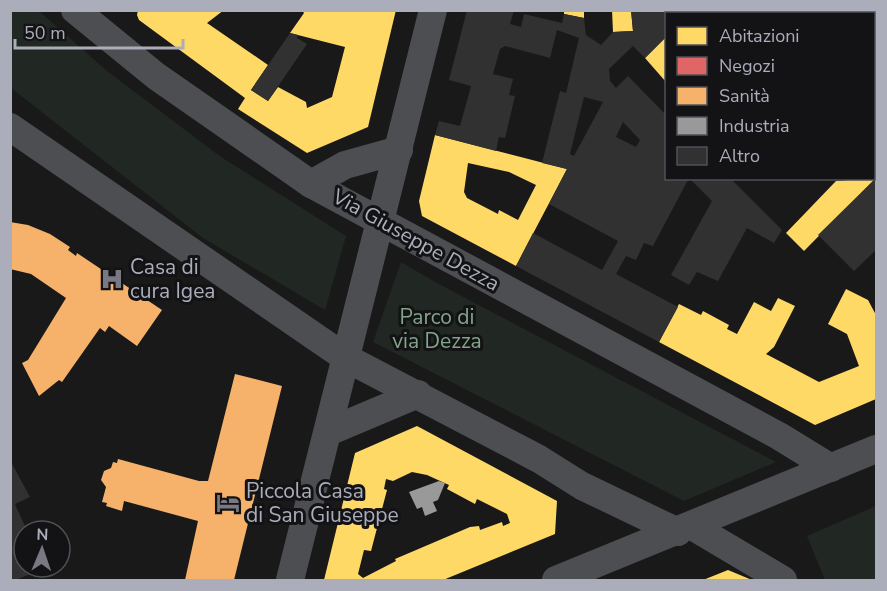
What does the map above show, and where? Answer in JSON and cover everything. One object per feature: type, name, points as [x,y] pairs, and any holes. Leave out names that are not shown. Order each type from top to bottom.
[{"type":"street","points":[[290,580],[433,10]]},
{"type":"street","name":"Via Giuseppe Dezza","points":[[88,14],[201,109],[311,183],[778,436],[831,468]]},
{"type":"street","points":[[16,138],[346,358],[539,459],[582,486],[724,545],[783,580]]},
{"type":"street","points":[[311,183],[345,165],[399,150]]},
{"type":"street","points":[[328,432],[418,394]]},
{"type":"street","points":[[556,580],[876,449]]},
{"type":"green space","name":"Parco di via Dezza","points":[[10,11],[39,11],[107,71],[221,157],[346,236],[325,310],[203,238],[11,88]]},
{"type":"green space","name":"Parco di via Dezza","points":[[401,262],[776,462],[684,501],[373,342]]},
{"type":"green space","points":[[876,506],[876,580],[825,580],[807,536]]},
{"type":"building: Abitazioni","points":[[138,10],[224,10],[207,23],[268,65],[251,90],[268,101],[278,87],[306,102],[307,108],[332,97],[345,47],[290,33],[304,13],[302,10],[396,10],[368,127],[307,153],[238,109],[245,98],[139,20]]},
{"type":"building: Abitazioni","points":[[564,10],[584,10],[584,18],[564,14]]},
{"type":"building: Abitazioni","points":[[612,10],[631,10],[633,31],[613,32]]},
{"type":"building: Abitazioni","points":[[732,10],[788,10],[786,12],[730,12]]},
{"type":"building: Abitazioni","points":[[665,38],[665,81],[645,58]]},
{"type":"building: Abitazioni","points":[[435,135],[567,169],[516,266],[422,216],[419,201]],"holes":[[[468,163],[509,172],[536,185],[518,220],[499,210],[498,214],[467,198],[464,192]]]},
{"type":"building: Abitazioni","points":[[876,141],[875,179],[875,142]]},
{"type":"building: Abitazioni","points":[[874,180],[804,251],[786,233],[836,181]]},
{"type":"building: Abitazioni","points":[[846,289],[868,300],[876,315],[876,399],[815,425],[659,342],[679,304],[701,315],[703,311],[729,325],[727,329],[737,334],[754,302],[771,311],[778,298],[795,306],[774,347],[766,354],[819,382],[859,366],[847,334],[828,324]]},
{"type":"building: Abitazioni","points":[[417,426],[557,501],[555,534],[443,580],[324,580],[355,453]],"holes":[[[412,472],[427,475],[449,485],[447,489],[475,504],[477,499],[507,514],[510,523],[503,526],[502,522],[480,530],[479,526],[470,527],[395,559],[396,561],[363,578],[358,574],[364,550],[371,551],[387,490],[384,489],[386,479],[393,481]]]},
{"type":"building: Abitazioni","points":[[728,570],[752,580],[703,580]]},
{"type":"building: Negozi","points":[[875,86],[876,87],[876,120],[875,118]]},
{"type":"building: Sanità","points":[[10,222],[28,225],[50,234],[70,247],[68,250],[76,256],[77,253],[162,310],[137,346],[109,326],[105,332],[100,328],[62,382],[59,380],[39,396],[22,363],[28,360],[66,298],[31,274],[10,269]]},
{"type":"building: Sanità","points":[[235,374],[282,386],[234,580],[185,580],[198,521],[124,501],[122,511],[106,506],[107,503],[102,502],[106,487],[101,480],[104,471],[111,468],[113,462],[117,463],[118,459],[199,481],[208,481]]},
{"type":"building: Industria","points":[[439,481],[445,483],[438,500],[433,502],[437,511],[425,516],[422,507],[417,509],[409,492]]},
{"type":"building: Altro","points":[[467,10],[514,10],[510,24],[521,27],[524,14],[562,23],[564,14],[584,18],[586,35],[601,45],[613,32],[633,31],[631,10],[692,10],[690,12],[665,12],[665,38],[645,58],[633,46],[609,69],[610,81],[616,88],[628,76],[665,114],[665,180],[688,180],[653,246],[644,243],[636,260],[626,256],[616,274],[678,307],[659,342],[516,266],[533,233],[602,270],[618,241],[549,204],[567,169],[542,163],[560,91],[566,93],[579,38],[557,30],[550,58],[505,46],[500,49],[493,74],[513,79],[509,95],[515,96],[505,138],[499,137],[496,151],[435,135],[439,121],[460,126],[471,86],[449,80]],"holes":[[[584,97],[603,102],[574,156],[570,154]],[[623,122],[640,140],[636,147],[616,137]]]},
{"type":"building: Altro","points":[[290,33],[298,35],[297,38],[307,44],[268,101],[251,90]]},
{"type":"building: Altro","points":[[875,179],[876,250],[854,271],[818,235]]},
{"type":"building: Altro","points":[[691,180],[732,180],[782,230],[774,243],[747,228],[718,281],[697,272],[689,285],[671,275],[712,201]]},
{"type":"building: Altro","points":[[10,460],[30,497],[15,504],[22,519],[12,519],[12,579],[18,579],[10,580]]},
{"type":"place","name":"Casa di cura Igea","points":[[112,279]]},
{"type":"place","name":"Piccola Casa di San Giuseppe","points":[[228,503]]}]
